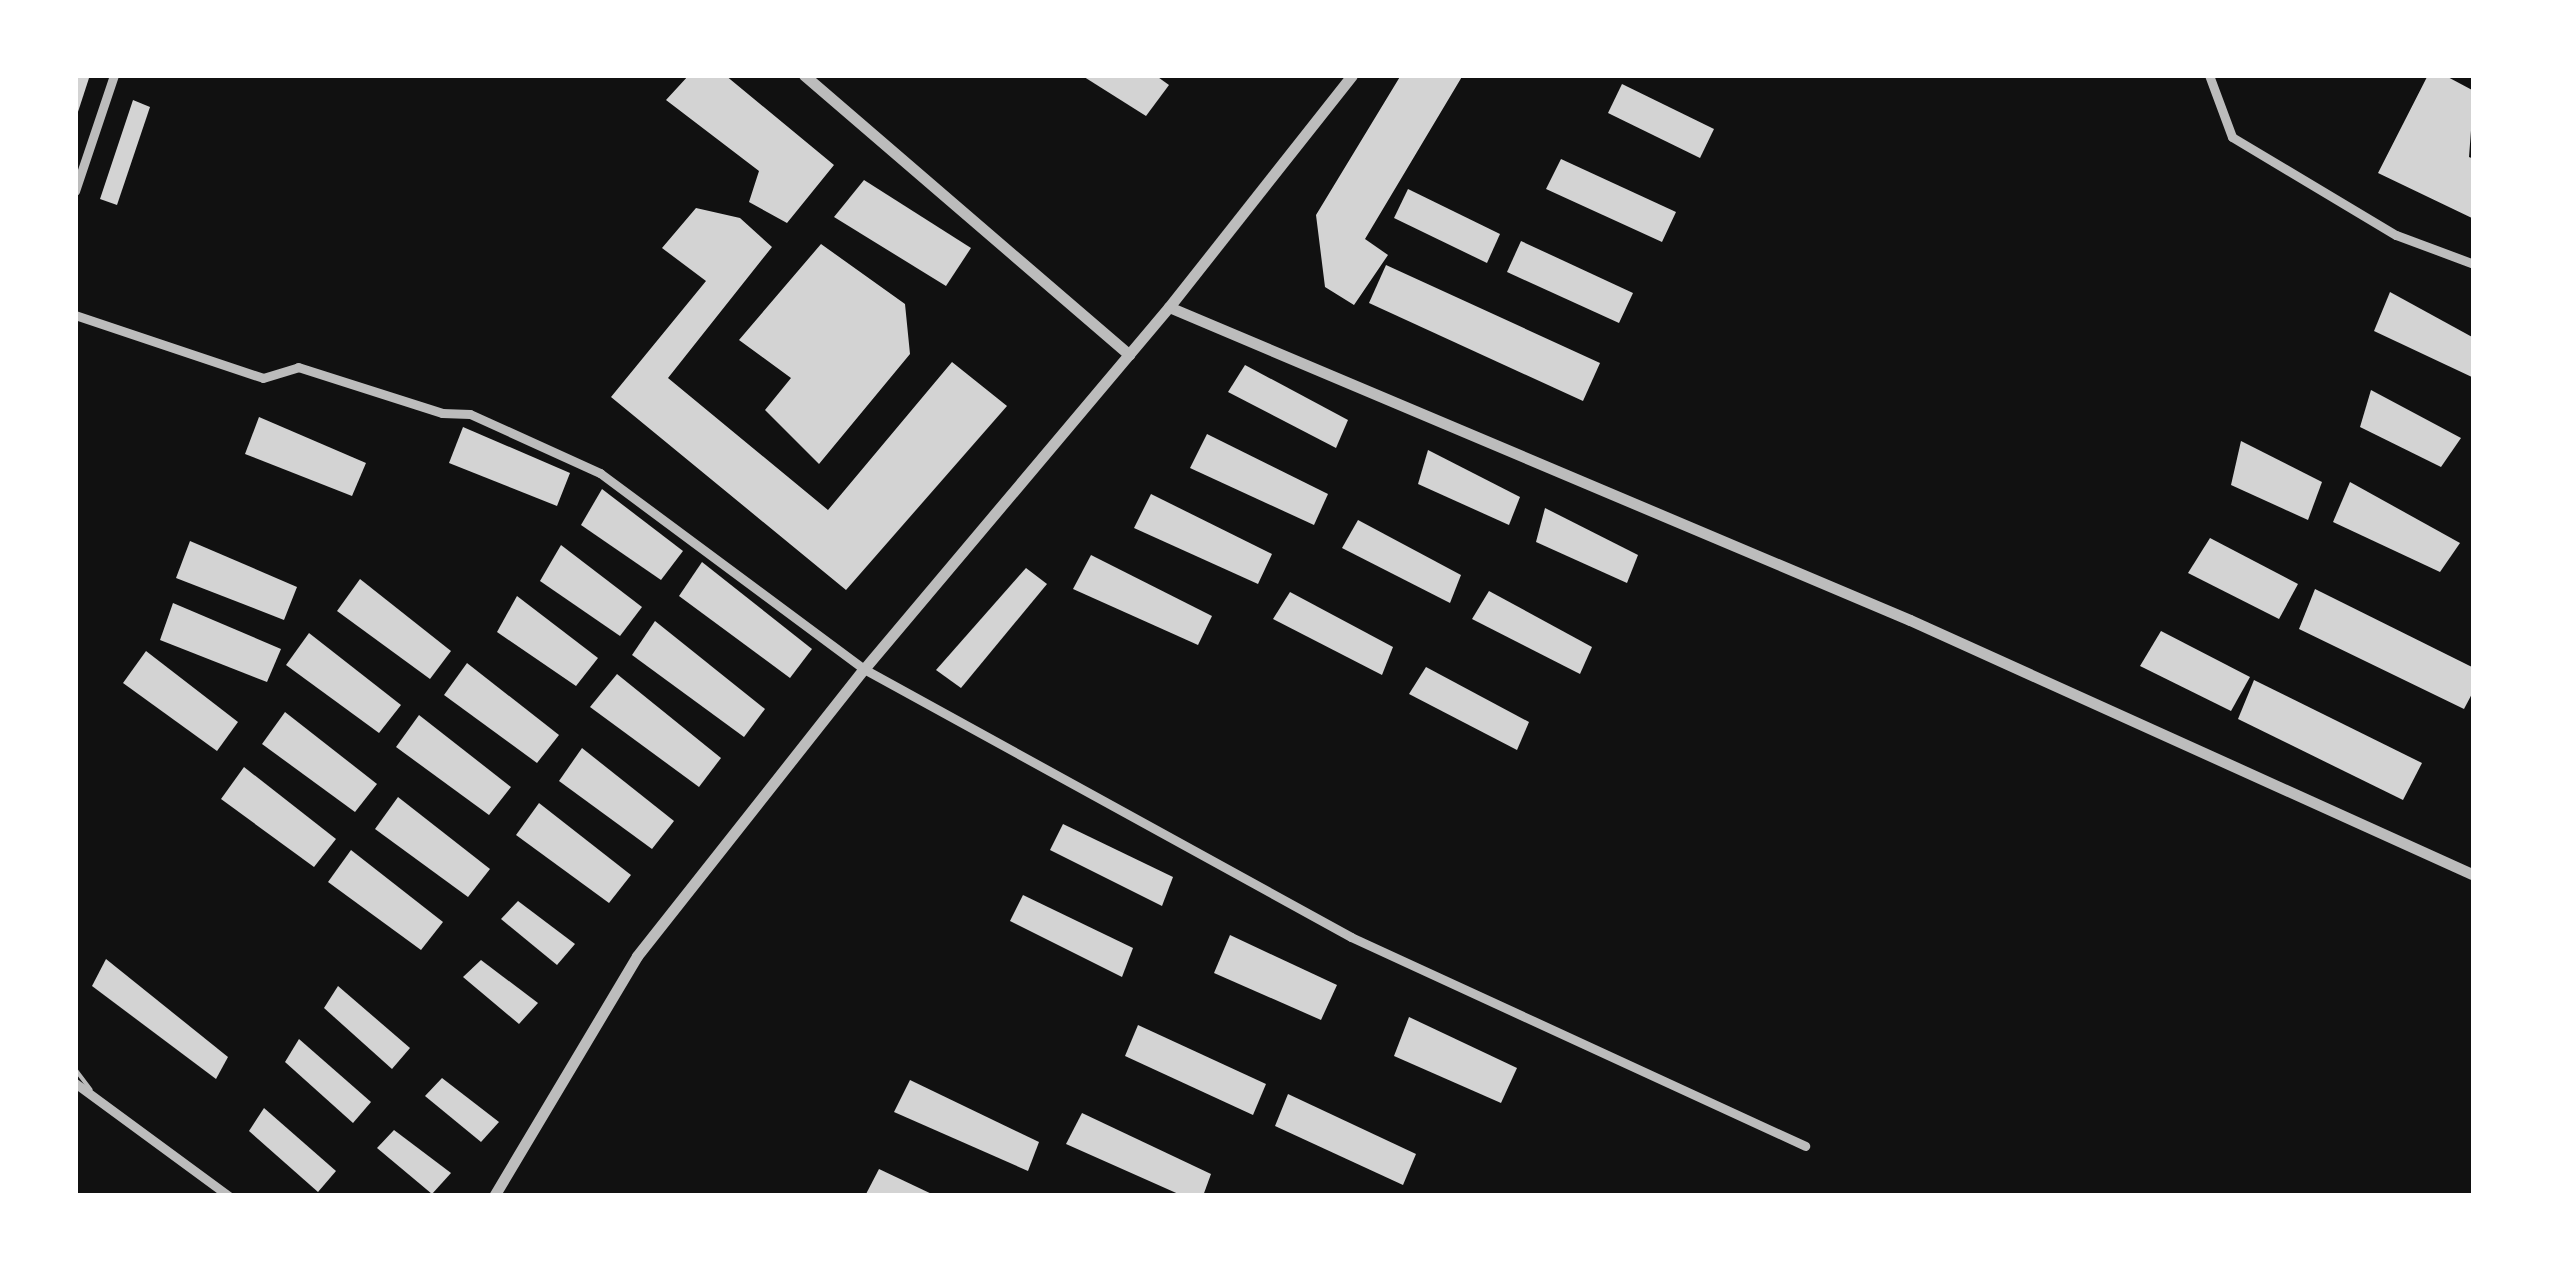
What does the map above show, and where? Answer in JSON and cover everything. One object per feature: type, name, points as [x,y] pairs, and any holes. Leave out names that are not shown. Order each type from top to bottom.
[{"type":"street","points":[[75,191],[114,75]]},
{"type":"street","points":[[804,75],[1129,355]]},
{"type":"street","points":[[494,1196],[638,956],[864,669],[1169,307],[1352,75]]},
{"type":"street","points":[[2209,75],[2232,137],[2396,235],[2474,264]]},
{"type":"street","points":[[1169,307],[1824,582],[2474,874]]},
{"type":"street","points":[[75,314],[262,378],[298,367],[442,413],[470,414],[600,473],[864,669],[1351,937],[1805,1146]]},
{"type":"street","points":[[75,1084],[230,1196]]},
{"type":"lane","points":[[75,1069],[97,1098]]},
{"type":"building","points":[[75,75],[90,75],[76,118],[75,118]]},
{"type":"building","points":[[689,75],[725,75],[834,165],[787,223],[749,202],[759,171],[666,100]]},
{"type":"building","points":[[1081,75],[1155,75],[1169,85],[1146,116]]},
{"type":"building","points":[[1401,75],[1463,75],[1365,239],[1388,255],[1354,305],[1325,287],[1316,215]]},
{"type":"building","points":[[2428,75],[2444,75],[2474,91],[2469,157],[2474,159],[2474,219],[2378,173]]},
{"type":"building","points":[[1622,84],[1714,129],[1700,158],[1608,113]]},
{"type":"building","points":[[133,100],[150,107],[117,205],[100,199]]},
{"type":"building","points":[[1561,159],[1676,212],[1662,242],[1546,189]]},
{"type":"building","points":[[864,180],[971,248],[946,286],[834,217]]},
{"type":"building","points":[[1408,189],[1500,234],[1487,263],[1394,218]]},
{"type":"building","points":[[696,208],[740,218],[772,247],[668,378],[828,510],[952,362],[1007,406],[846,590],[611,397],[706,281],[662,248]]},
{"type":"building","points":[[1521,241],[1633,293],[1619,323],[1507,272]]},
{"type":"building","points":[[821,244],[905,304],[910,354],[819,464],[765,410],[791,378],[739,340]]},
{"type":"building","points":[[1386,265],[1600,363],[1583,401],[1369,303]]},
{"type":"building","points":[[2390,292],[2474,338],[2474,378],[2374,331]]},
{"type":"building","points":[[1245,365],[1348,420],[1336,448],[1228,392]]},
{"type":"building","points":[[2371,390],[2461,438],[2441,467],[2360,427]]},
{"type":"building","points":[[259,417],[366,463],[352,496],[245,454]]},
{"type":"building","points":[[463,427],[570,473],[557,506],[449,463]]},
{"type":"building","points":[[1207,434],[1328,494],[1314,525],[1190,468]]},
{"type":"building","points":[[2241,441],[2322,482],[2308,520],[2231,485]]},
{"type":"building","points":[[1428,450],[1520,497],[1509,525],[1418,484]]},
{"type":"building","points":[[2350,482],[2460,543],[2440,572],[2333,522]]},
{"type":"building","points":[[602,489],[683,551],[661,580],[581,525]]},
{"type":"building","points":[[1151,494],[1272,554],[1258,584],[1134,528]]},
{"type":"building","points":[[1545,508],[1638,555],[1627,583],[1536,542]]},
{"type":"building","points":[[1358,520],[1461,575],[1450,603],[1342,548]]},
{"type":"building","points":[[2210,538],[2298,584],[2279,619],[2188,573]]},
{"type":"building","points":[[190,541],[297,587],[284,620],[176,578]]},
{"type":"building","points":[[561,545],[642,607],[620,636],[540,581]]},
{"type":"building","points":[[1091,555],[1212,616],[1198,645],[1073,589]]},
{"type":"building","points":[[702,562],[812,649],[790,678],[679,596]]},
{"type":"building","points":[[1026,568],[1047,584],[961,688],[936,670]]},
{"type":"building","points":[[360,579],[451,651],[430,679],[337,611]]},
{"type":"building","points":[[2315,589],[2474,668],[2474,690],[2464,709],[2299,629]]},
{"type":"building","points":[[1489,591],[1592,647],[1580,674],[1472,619]]},
{"type":"building","points":[[1290,592],[1393,647],[1382,675],[1273,619]]},
{"type":"building","points":[[517,596],[598,658],[576,686],[497,632]]},
{"type":"building","points":[[173,603],[281,649],[267,682],[160,640]]},
{"type":"building","points":[[655,621],[765,709],[744,737],[632,655]]},
{"type":"building","points":[[2161,631],[2250,677],[2231,711],[2140,666]]},
{"type":"building","points":[[309,633],[401,705],[379,733],[286,665]]},
{"type":"building","points":[[146,651],[238,722],[217,751],[123,683]]},
{"type":"building","points":[[467,663],[559,735],[537,763],[444,695]]},
{"type":"building","points":[[1426,667],[1529,722],[1517,750],[1409,694]]},
{"type":"building","points":[[617,674],[721,758],[699,787],[590,707]]},
{"type":"building","points":[[2254,680],[2422,763],[2403,800],[2238,719]]},
{"type":"building","points":[[285,712],[377,784],[355,812],[262,744]]},
{"type":"building","points":[[419,715],[511,787],[489,815],[396,747]]},
{"type":"building","points":[[582,748],[674,821],[652,849],[559,781]]},
{"type":"building","points":[[244,767],[336,839],[314,867],[221,799]]},
{"type":"building","points":[[398,797],[490,869],[468,897],[375,829]]},
{"type":"building","points":[[539,803],[631,875],[609,903],[516,835]]},
{"type":"building","points":[[1063,824],[1173,877],[1162,906],[1050,850]]},
{"type":"building","points":[[351,850],[443,922],[421,950],[328,882]]},
{"type":"building","points":[[1023,895],[1133,948],[1122,977],[1010,921]]},
{"type":"building","points":[[518,901],[575,944],[557,965],[501,919]]},
{"type":"building","points":[[1230,935],[1337,985],[1321,1020],[1214,973]]},
{"type":"building","points":[[106,959],[228,1057],[216,1079],[92,986]]},
{"type":"building","points":[[481,960],[538,1003],[519,1024],[463,977]]},
{"type":"building","points":[[338,986],[410,1048],[392,1069],[324,1008]]},
{"type":"building","points":[[1409,1017],[1517,1068],[1501,1103],[1394,1056]]},
{"type":"building","points":[[1138,1025],[1266,1084],[1253,1115],[1125,1056]]},
{"type":"building","points":[[299,1039],[371,1102],[353,1123],[285,1062]]},
{"type":"building","points":[[442,1078],[499,1122],[481,1142],[425,1096]]},
{"type":"building","points":[[910,1080],[1039,1142],[1028,1171],[894,1112]]},
{"type":"building","points":[[1288,1094],[1416,1154],[1403,1185],[1275,1126]]},
{"type":"building","points":[[264,1108],[336,1171],[318,1192],[249,1131]]},
{"type":"building","points":[[1082,1113],[1211,1174],[1203,1196],[1183,1196],[1066,1144]]},
{"type":"building","points":[[394,1130],[451,1173],[432,1194],[377,1148]]},
{"type":"building","points":[[879,1169],[936,1196],[865,1196]]}]
